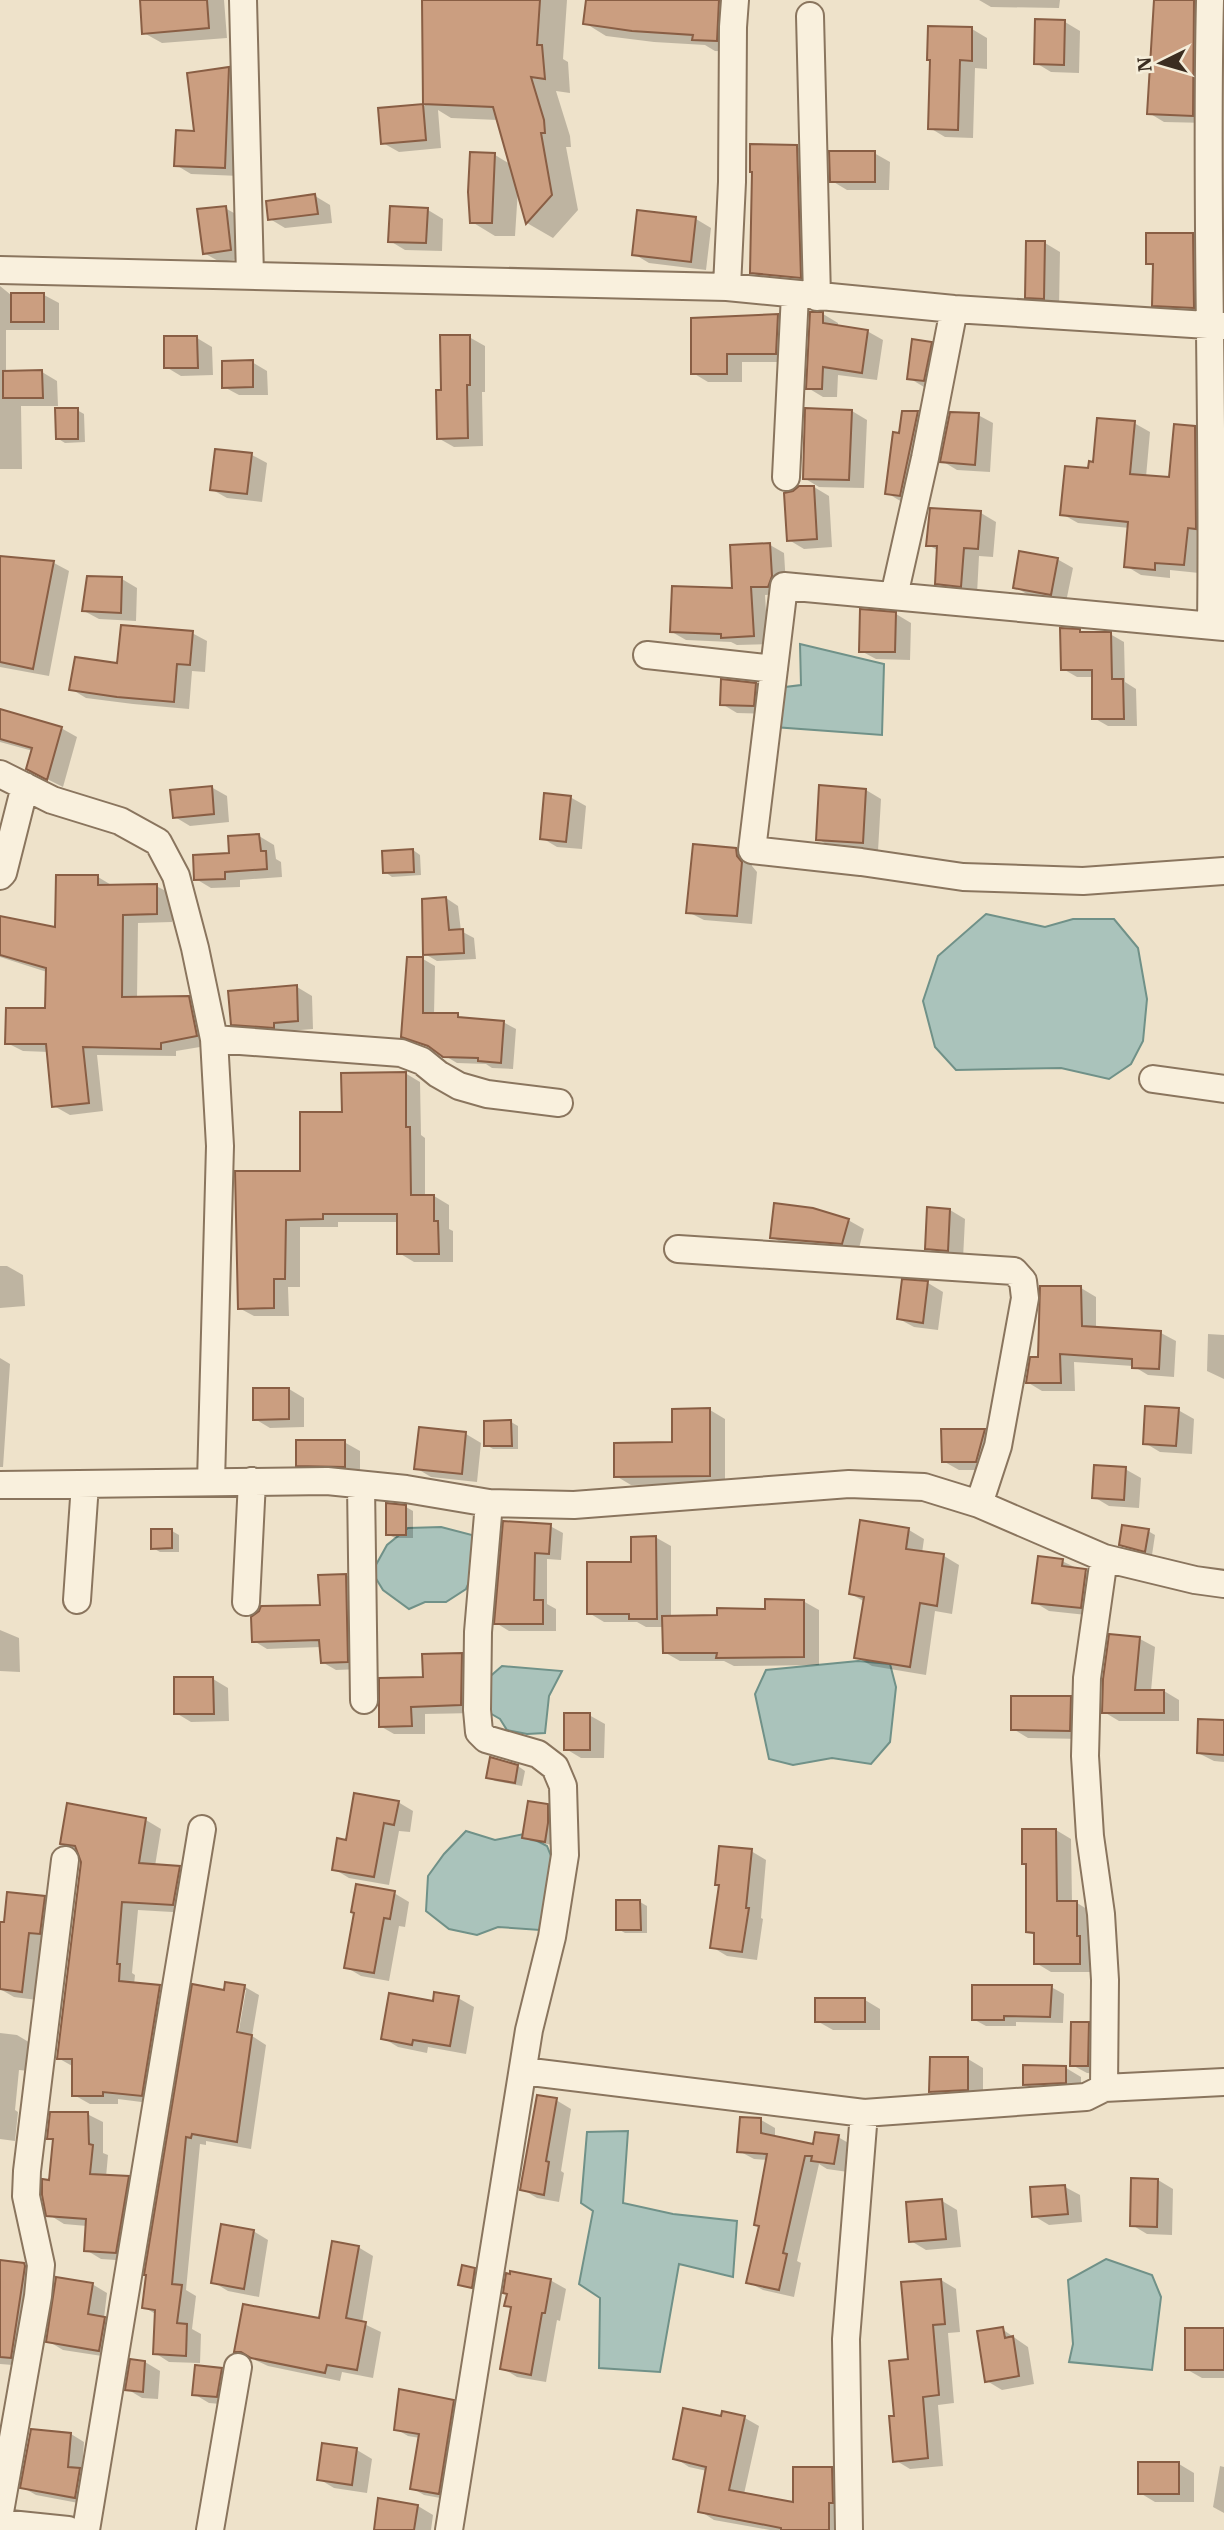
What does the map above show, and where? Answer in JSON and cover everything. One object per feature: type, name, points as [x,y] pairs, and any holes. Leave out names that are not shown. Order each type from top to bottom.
[{"type":"street","points":[[243,0],[250,276]]},
{"type":"street","points":[[727,287],[735,0]]},
{"type":"street","points":[[1215,6],[1208,169],[1217,326],[1213,476],[1217,625],[784,586],[752,850],[963,877],[1083,881],[1224,871]]},
{"type":"street","points":[[786,477],[806,295],[810,16]]},
{"type":"street","points":[[0,270],[727,287],[954,309],[1217,326]]},
{"type":"street","points":[[894,596],[925,458],[954,309]]},
{"type":"street","points":[[648,654],[774,669]]},
{"type":"street","points":[[0,774],[52,800],[120,821],[158,842],[176,876],[195,948],[214,1039],[219,1146],[211,1482]]},
{"type":"street","points":[[0,876],[25,786]]},
{"type":"street","points":[[214,1039],[401,1053],[422,1061],[459,1086],[487,1094],[559,1103]]},
{"type":"street","points":[[1153,1079],[1224,1089]]},
{"type":"street","points":[[678,1249],[1014,1271],[1023,1281],[1025,1298],[998,1446],[979,1504]]},
{"type":"street","points":[[246,1602],[252,1481]]},
{"type":"street","points":[[0,1485],[327,1481],[405,1489],[489,1503],[588,1504],[849,1484],[924,1487],[979,1504],[1104,1558],[1195,1580],[1224,1584]]},
{"type":"street","points":[[77,1600],[85,1484]]},
{"type":"street","points":[[361,1485],[364,1700]]},
{"type":"street","points":[[449,2530],[529,2030],[552,1937],[565,1855],[563,1786],[555,1767],[538,1754],[486,1739],[479,1732],[478,1632],[489,1503]]},
{"type":"street","points":[[1104,1558],[1087,1678],[1085,1756],[1090,1836],[1101,1914],[1105,1980],[1104,2088]]},
{"type":"street","points":[[86,2530],[202,1829]]},
{"type":"street","points":[[0,2512],[38,2297],[41,2265],[26,2196],[27,2171],[65,1860]]},
{"type":"street","points":[[523,2071],[864,2113],[1086,2097],[1104,2088],[1224,2082]]},
{"type":"street","points":[[849,2530],[846,2339],[864,2113]]},
{"type":"street","points":[[210,2530],[238,2367]]},
{"type":"street","points":[[0,2523],[68,2530]]},
{"type":"water","points":[[800,644],[884,664],[882,735],[774,727],[777,688],[801,685]]},
{"type":"water","points":[[986,914],[1045,927],[1073,919],[1114,919],[1138,948],[1147,999],[1143,1041],[1131,1064],[1109,1079],[1061,1068],[956,1070],[935,1047],[923,1001],[938,956]]},
{"type":"water","points":[[441,1527],[472,1535],[479,1559],[466,1589],[446,1602],[425,1602],[409,1609],[383,1590],[372,1572],[387,1545],[408,1528]]},
{"type":"water","points":[[858,1661],[890,1664],[896,1687],[890,1742],[871,1764],[832,1758],[793,1765],[769,1759],[755,1694],[766,1670]]},
{"type":"water","points":[[502,1666],[562,1671],[549,1696],[545,1733],[527,1734],[507,1730],[500,1719],[488,1712],[486,1680]]},
{"type":"water","points":[[466,1831],[495,1840],[524,1834],[547,1846],[559,1876],[540,1930],[498,1927],[477,1935],[449,1929],[426,1911],[428,1876]]},
{"type":"water","points":[[628,2131],[623,2203],[673,2214],[737,2221],[733,2277],[679,2264],[660,2372],[599,2368],[600,2298],[579,2284],[593,2211],[581,2203],[587,2132]]},
{"type":"water","points":[[1106,2259],[1152,2275],[1161,2297],[1152,2370],[1069,2362],[1073,2344],[1068,2280]]},
{"type":"building","points":[[140,0],[207,0],[209,28],[142,34]]},
{"type":"building","points":[[422,0],[540,0],[537,45],[542,45],[545,79],[531,77],[544,120],[545,133],[541,133],[552,195],[526,224],[493,107],[423,104]]},
{"type":"building","points":[[586,0],[719,0],[717,41],[692,40],[693,35],[583,24]]},
{"type":"building","points":[[1154,0],[1194,0],[1193,116],[1147,114]]},
{"type":"building","points":[[1035,19],[1065,20],[1064,65],[1034,64]]},
{"type":"building","points":[[928,26],[972,27],[972,61],[960,60],[958,130],[928,129]]},
{"type":"building","points":[[229,67],[225,168],[174,166],[176,130],[194,131],[187,73]]},
{"type":"building","points":[[423,104],[426,140],[381,144],[378,108]]},
{"type":"building","points":[[750,144],[797,145],[801,278],[750,273]]},
{"type":"building","points":[[829,151],[875,151],[875,182],[830,182]]},
{"type":"building","points":[[470,152],[495,153],[492,223],[470,223]]},
{"type":"building","points":[[315,194],[318,214],[268,220],[266,201]]},
{"type":"building","points":[[226,206],[231,250],[203,254],[197,209]]},
{"type":"building","points":[[390,206],[428,208],[426,243],[388,242]]},
{"type":"building","points":[[637,210],[696,217],[691,262],[632,255]]},
{"type":"building","points":[[1146,233],[1193,233],[1194,308],[1152,306],[1153,264],[1146,264]]},
{"type":"building","points":[[1026,241],[1045,241],[1044,299],[1025,298]]},
{"type":"building","points":[[11,293],[44,293],[44,322],[11,322]]},
{"type":"building","points":[[810,312],[823,312],[823,323],[868,330],[862,373],[823,367],[822,389],[806,389]]},
{"type":"building","points":[[778,314],[776,354],[727,354],[727,374],[691,374],[691,318]]},
{"type":"building","points":[[440,335],[470,335],[468,438],[437,439],[436,390],[441,390]]},
{"type":"building","points":[[164,336],[197,336],[198,368],[164,368]]},
{"type":"building","points":[[912,339],[932,342],[924,381],[907,379]]},
{"type":"building","points":[[253,360],[253,387],[222,388],[222,361]]},
{"type":"building","points":[[42,370],[43,398],[3,398],[3,371]]},
{"type":"building","points":[[55,408],[78,408],[78,439],[56,439]]},
{"type":"building","points":[[805,408],[852,410],[849,480],[803,479]]},
{"type":"building","points":[[902,411],[918,411],[900,496],[885,494],[893,432],[899,433]]},
{"type":"building","points":[[950,412],[979,413],[975,465],[940,462]]},
{"type":"building","points":[[1097,418],[1135,421],[1130,474],[1169,477],[1174,424],[1195,426],[1196,529],[1188,528],[1184,565],[1155,563],[1155,570],[1124,567],[1128,522],[1060,515],[1065,466],[1088,468],[1089,461],[1093,462]]},
{"type":"building","points":[[215,449],[252,453],[247,494],[210,490]]},
{"type":"building","points":[[799,486],[814,486],[817,539],[787,541],[784,493]]},
{"type":"building","points":[[930,508],[981,511],[978,549],[964,548],[961,587],[935,584],[937,546],[926,546]]},
{"type":"building","points":[[770,543],[772,576],[768,587],[751,587],[754,636],[721,638],[721,634],[670,632],[672,586],[732,588],[730,545]]},
{"type":"building","points":[[1019,551],[1058,558],[1051,595],[1013,588]]},
{"type":"building","points":[[0,556],[54,561],[33,669],[0,662]]},
{"type":"building","points":[[87,576],[122,577],[121,613],[82,611]]},
{"type":"building","points":[[860,609],[896,612],[895,652],[859,652]]},
{"type":"building","points":[[121,625],[193,631],[190,665],[177,664],[174,702],[69,690],[75,657],[117,663]]},
{"type":"building","points":[[1060,628],[1080,629],[1080,632],[1111,632],[1112,679],[1123,679],[1124,719],[1092,719],[1092,670],[1061,670]]},
{"type":"building","points":[[721,679],[756,683],[754,706],[720,705]]},
{"type":"building","points":[[0,709],[62,727],[47,780],[26,769],[32,748],[0,739]]},
{"type":"building","points":[[819,785],[866,789],[863,843],[816,840]]},
{"type":"building","points":[[212,786],[214,814],[173,818],[170,790]]},
{"type":"building","points":[[544,793],[571,796],[566,842],[540,839]]},
{"type":"building","points":[[259,834],[261,851],[266,851],[267,869],[225,872],[225,879],[194,880],[193,855],[229,853],[228,836]]},
{"type":"building","points":[[693,844],[736,848],[737,856],[742,862],[737,916],[686,913]]},
{"type":"building","points":[[413,849],[414,872],[383,873],[382,851]]},
{"type":"building","points":[[56,875],[98,875],[98,885],[157,884],[157,914],[123,915],[122,997],[189,996],[197,1036],[161,1043],[161,1049],[83,1047],[89,1103],[52,1107],[46,1044],[5,1044],[6,1008],[45,1008],[46,968],[0,955],[0,916],[55,927]]},
{"type":"building","points":[[446,897],[449,930],[463,929],[464,953],[423,955],[422,899]]},
{"type":"building","points":[[407,957],[423,957],[423,1013],[458,1013],[458,1017],[504,1021],[501,1063],[478,1061],[478,1058],[443,1057],[428,1046],[401,1037]]},
{"type":"building","points":[[297,985],[298,1021],[274,1023],[274,1028],[231,1025],[228,991]]},
{"type":"building","points":[[406,1072],[406,1127],[410,1127],[411,1195],[434,1195],[434,1221],[438,1221],[439,1254],[397,1254],[397,1214],[323,1214],[323,1219],[286,1220],[285,1279],[274,1279],[274,1308],[238,1309],[235,1171],[300,1171],[300,1112],[342,1112],[341,1073]]},
{"type":"building","points":[[774,1203],[813,1208],[849,1219],[842,1244],[770,1238]]},
{"type":"building","points":[[927,1207],[950,1209],[948,1251],[925,1249]]},
{"type":"building","points":[[902,1279],[928,1281],[923,1323],[897,1319]]},
{"type":"building","points":[[1040,1286],[1081,1286],[1082,1326],[1161,1331],[1159,1369],[1132,1368],[1132,1359],[1060,1354],[1061,1383],[1026,1383],[1030,1357],[1038,1357]]},
{"type":"building","points":[[253,1388],[289,1388],[289,1419],[253,1420]]},
{"type":"building","points":[[1145,1406],[1179,1408],[1176,1446],[1143,1444]]},
{"type":"building","points":[[710,1408],[710,1476],[614,1477],[614,1443],[672,1442],[672,1409]]},
{"type":"building","points":[[511,1420],[512,1446],[484,1446],[484,1421]]},
{"type":"building","points":[[419,1427],[466,1432],[462,1474],[414,1469]]},
{"type":"building","points":[[941,1429],[985,1429],[976,1462],[942,1462]]},
{"type":"building","points":[[296,1440],[345,1440],[345,1467],[296,1466]]},
{"type":"building","points":[[1094,1465],[1126,1467],[1124,1500],[1092,1498]]},
{"type":"building","points":[[386,1503],[406,1505],[406,1535],[386,1535]]},
{"type":"building","points":[[860,1520],[909,1528],[906,1549],[944,1554],[937,1606],[920,1603],[910,1667],[854,1658],[864,1597],[849,1594]]},
{"type":"building","points":[[503,1521],[551,1524],[549,1554],[535,1553],[534,1600],[543,1600],[543,1624],[494,1624]]},
{"type":"building","points":[[1122,1525],[1149,1529],[1145,1552],[1119,1545]]},
{"type":"building","points":[[151,1529],[172,1529],[172,1548],[151,1549]]},
{"type":"building","points":[[656,1536],[657,1619],[629,1619],[629,1614],[587,1614],[587,1562],[631,1562],[631,1537]]},
{"type":"building","points":[[1038,1556],[1063,1559],[1062,1566],[1086,1569],[1081,1608],[1032,1603]]},
{"type":"building","points":[[346,1574],[348,1662],[321,1663],[319,1640],[252,1642],[251,1617],[261,1606],[320,1605],[318,1575]]},
{"type":"building","points":[[765,1599],[804,1600],[804,1657],[716,1658],[717,1653],[663,1653],[662,1616],[717,1615],[717,1608],[765,1609]]},
{"type":"building","points":[[1109,1634],[1140,1637],[1135,1690],[1164,1690],[1164,1713],[1102,1713]]},
{"type":"building","points":[[462,1653],[461,1705],[411,1707],[412,1726],[379,1727],[379,1678],[423,1677],[422,1654]]},
{"type":"building","points":[[174,1677],[213,1677],[214,1714],[174,1714]]},
{"type":"building","points":[[1011,1696],[1071,1696],[1070,1731],[1011,1730]]},
{"type":"building","points":[[564,1713],[590,1713],[590,1750],[564,1750]]},
{"type":"building","points":[[1198,1719],[1224,1720],[1224,1755],[1197,1753]]},
{"type":"building","points":[[490,1757],[518,1765],[515,1783],[486,1778]]},
{"type":"building","points":[[354,1793],[399,1801],[394,1825],[384,1823],[374,1877],[332,1870],[337,1838],[346,1840]]},
{"type":"building","points":[[528,1801],[548,1804],[545,1842],[522,1838]]},
{"type":"building","points":[[67,1803],[146,1818],[139,1863],[180,1866],[173,1905],[122,1902],[117,1964],[120,1964],[119,1981],[160,1985],[142,2096],[103,2092],[103,2096],[72,2096],[72,2059],[57,2059],[81,1862],[75,1846],[60,1844]]},
{"type":"building","points":[[1022,1829],[1056,1829],[1057,1901],[1077,1901],[1080,1964],[1034,1964],[1034,1933],[1026,1932],[1026,1864],[1022,1864]]},
{"type":"building","points":[[719,1846],[752,1849],[746,1908],[749,1908],[742,1952],[710,1948],[719,1885],[715,1885]]},
{"type":"building","points":[[356,1884],[395,1891],[390,1919],[384,1918],[374,1973],[344,1968],[354,1913],[351,1912]]},
{"type":"building","points":[[7,1892],[45,1896],[40,1934],[29,1933],[22,1992],[0,1989],[0,1922],[4,1922]]},
{"type":"building","points":[[616,1900],[640,1900],[641,1930],[616,1930]]},
{"type":"building","points":[[225,1982],[245,1985],[237,2032],[252,2035],[237,2142],[192,2134],[191,2138],[186,2137],[172,2284],[182,2285],[177,2323],[187,2324],[186,2356],[153,2354],[155,2310],[142,2308],[144,2275],[192,1984],[224,1990]]},
{"type":"building","points":[[972,1985],[1052,1985],[1050,2017],[1004,2016],[1004,2020],[972,2020]]},
{"type":"building","points":[[434,1992],[459,1996],[450,2046],[413,2040],[412,2045],[381,2039],[389,1993],[433,2001]]},
{"type":"building","points":[[815,1998],[865,1998],[865,2022],[815,2022]]},
{"type":"building","points":[[1071,2022],[1089,2022],[1088,2066],[1070,2066]]},
{"type":"building","points":[[930,2057],[968,2057],[968,2090],[929,2092]]},
{"type":"building","points":[[1023,2065],[1066,2066],[1066,2083],[1023,2085]]},
{"type":"building","points":[[537,2095],[557,2098],[546,2161],[549,2162],[544,2195],[520,2190]]},
{"type":"building","points":[[50,2112],[88,2112],[89,2144],[93,2145],[90,2174],[129,2176],[116,2253],[84,2251],[86,2219],[46,2216],[42,2179],[49,2180],[53,2139],[47,2139]]},
{"type":"building","points":[[740,2117],[761,2118],[761,2133],[813,2144],[815,2132],[839,2135],[834,2164],[811,2161],[812,2156],[805,2156],[783,2253],[787,2254],[779,2290],[746,2283],[759,2226],[754,2225],[767,2154],[737,2152]]},
{"type":"building","points":[[1131,2178],[1158,2179],[1157,2227],[1130,2226]]},
{"type":"building","points":[[1065,2185],[1068,2214],[1032,2217],[1030,2187]]},
{"type":"building","points":[[942,2199],[946,2239],[909,2242],[906,2202]]},
{"type":"building","points":[[221,2224],[254,2230],[244,2289],[211,2283]]},
{"type":"building","points":[[332,2241],[359,2246],[346,2318],[366,2322],[357,2370],[327,2365],[325,2373],[234,2352],[243,2304],[319,2318]]},
{"type":"building","points":[[0,2260],[24,2263],[25,2266],[11,2358],[0,2357]]},
{"type":"building","points":[[462,2265],[475,2268],[472,2288],[458,2285]]},
{"type":"building","points":[[510,2271],[551,2279],[531,2375],[500,2369],[511,2307],[504,2306],[507,2294],[503,2293],[506,2273],[510,2274]]},
{"type":"building","points":[[56,2277],[93,2283],[88,2314],[105,2317],[99,2351],[46,2342]]},
{"type":"building","points":[[941,2279],[945,2324],[933,2325],[939,2395],[923,2397],[928,2458],[893,2462],[889,2416],[894,2416],[889,2361],[908,2359],[901,2282]]},
{"type":"building","points":[[1003,2327],[1005,2338],[1013,2336],[1019,2376],[985,2382],[977,2331]]},
{"type":"building","points":[[1185,2328],[1224,2328],[1224,2370],[1185,2370]]},
{"type":"building","points":[[130,2359],[145,2361],[143,2392],[125,2390]]},
{"type":"building","points":[[195,2365],[222,2368],[217,2397],[192,2395]]},
{"type":"building","points":[[399,2389],[454,2400],[439,2494],[410,2489],[419,2434],[394,2430]]},
{"type":"building","points":[[683,2408],[721,2416],[722,2411],[745,2416],[729,2490],[793,2502],[793,2467],[832,2467],[833,2503],[829,2503],[829,2530],[781,2530],[698,2512],[706,2467],[673,2459]]},
{"type":"building","points":[[31,2429],[71,2433],[68,2467],[80,2468],[75,2498],[20,2488]]},
{"type":"building","points":[[322,2443],[357,2448],[352,2485],[317,2480]]},
{"type":"building","points":[[1138,2462],[1179,2462],[1179,2494],[1138,2494]]},
{"type":"building","points":[[378,2498],[418,2505],[414,2530],[374,2530]]}]
